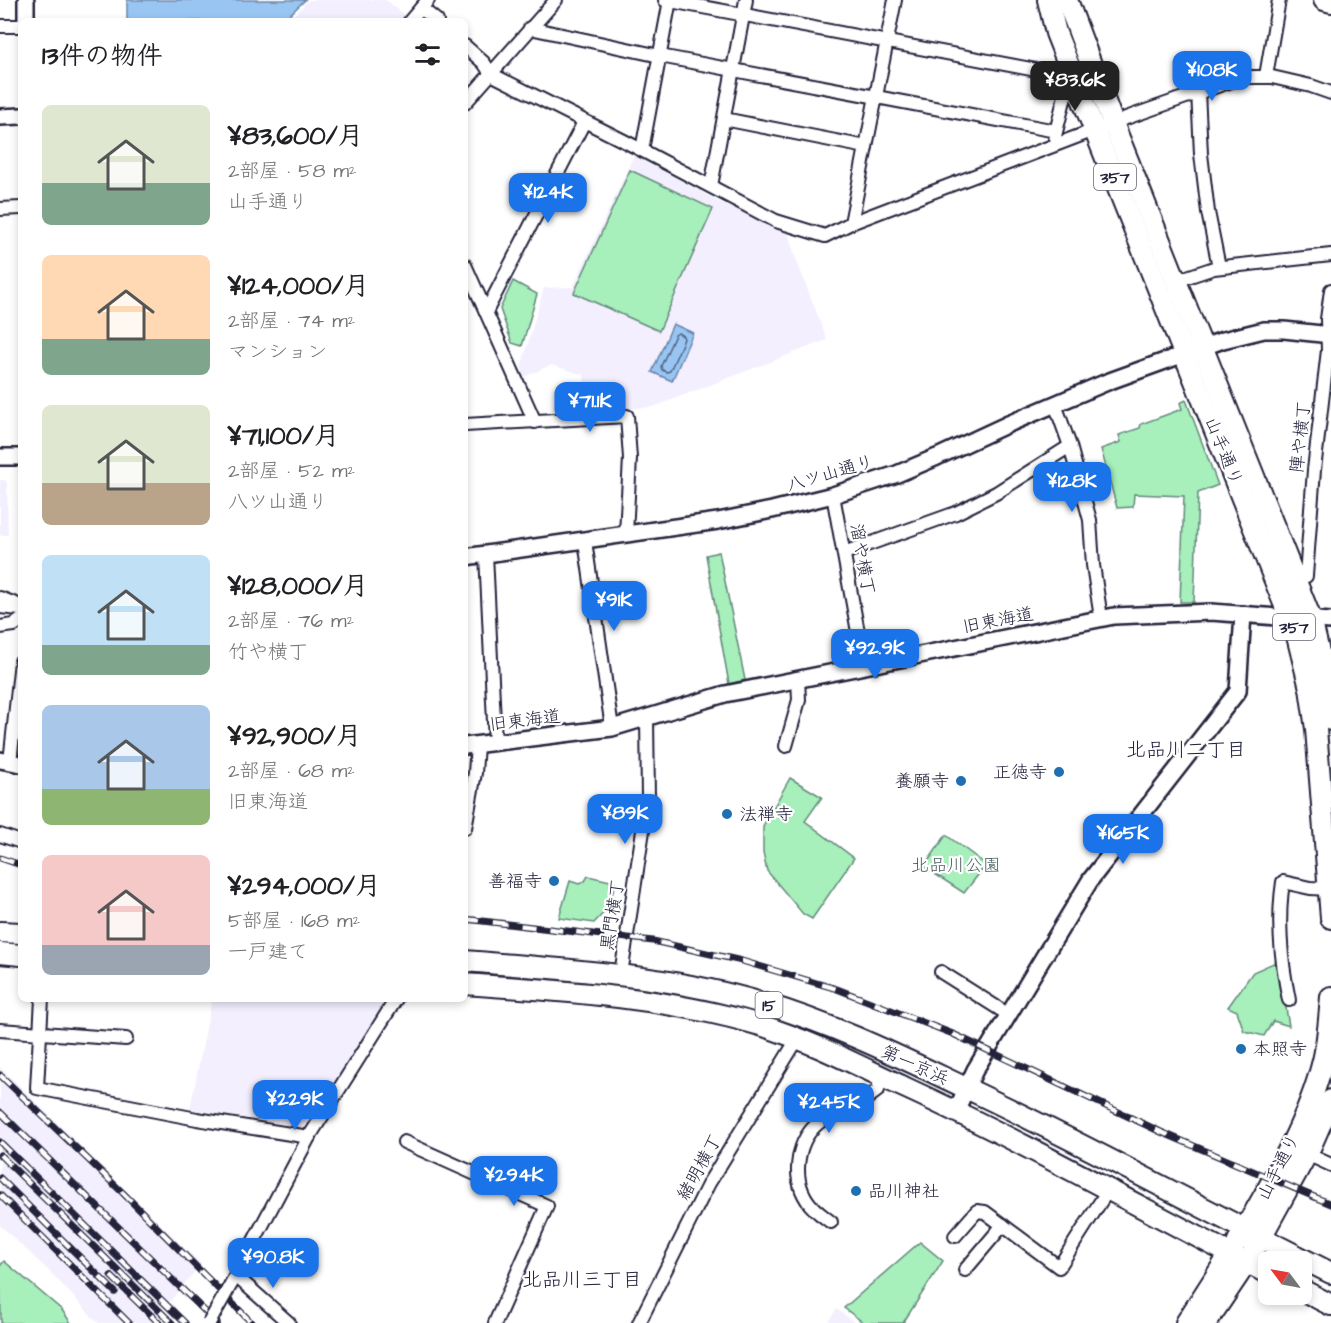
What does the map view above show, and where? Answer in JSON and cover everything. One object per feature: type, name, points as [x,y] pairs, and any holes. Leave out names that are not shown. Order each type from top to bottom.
[{"type":"main road","name":"山手通り","points":[[1048,0],[1056,33],[1071,71],[1105,127],[1175,281],[1194,350],[1297,636],[1310,688],[1319,754],[1331,918]]},
{"type":"main road","name":"山手通り","points":[[1067,0],[1105,127],[1194,350],[1311,619],[1326,681],[1331,720]]},
{"type":"main road","points":[[1324,0],[1331,2]]},
{"type":"main road","points":[[0,932],[18,933]]},
{"type":"main road","points":[[0,953],[18,955]]},
{"type":"main road","name":"第一京浜","points":[[468,961],[621,974],[688,985],[765,1004],[829,1026],[1051,1128],[1331,1273]]},
{"type":"main road","name":"第一京浜","points":[[468,984],[599,994],[658,1002],[710,1012],[798,1038],[956,1111],[1258,1268]]},
{"type":"main road","name":"山手通り","points":[[1253,1234],[1311,1096],[1323,1060],[1331,996]]},
{"type":"main road","name":"山手通り","points":[[1206,1323],[1238,1258],[1307,1154],[1331,1100]]},
{"type":"main road","name":"山手通り","points":[[1186,1323],[1238,1258]]},
{"type":"main road","points":[[1312,1295],[1331,1305]]},
{"type":"street","points":[[26,0],[26,18]]},
{"type":"street","points":[[468,100],[556,0]]},
{"type":"street","points":[[642,150],[669,0],[1063,75],[1071,71]]},
{"type":"street","points":[[711,186],[746,0]]},
{"type":"street","points":[[851,223],[895,0]]},
{"type":"street","points":[[1266,76],[1279,0]]},
{"type":"street","points":[[412,18],[424,4],[435,18]]},
{"type":"street","points":[[0,26],[18,26]]},
{"type":"street","points":[[530,28],[660,56],[1056,131]]},
{"type":"street","points":[[468,49],[484,63],[490,75],[642,150],[776,221],[825,236],[851,223],[1243,76],[1266,76],[1331,93]]},
{"type":"street","points":[[1053,146],[1071,71]]},
{"type":"street","points":[[1198,91],[1206,201],[1219,267]]},
{"type":"street","points":[[0,117],[18,116]]},
{"type":"street","points":[[724,119],[866,147]]},
{"type":"street","points":[[486,312],[584,122]]},
{"type":"street","points":[[0,209],[18,208]]},
{"type":"street","points":[[1175,281],[1219,267],[1331,255]]},
{"type":"street","points":[[468,273],[535,422]]},
{"type":"street","name":"陣や横丁","points":[[1294,580],[1306,576],[1314,470],[1328,351],[1331,290]]},
{"type":"street","name":"八ツ山通り","points":[[468,557],[718,521],[833,495],[907,470],[1107,382],[1194,350],[1264,330],[1329,335]]},
{"type":"street","points":[[1055,404],[1070,446],[1090,520],[1093,565],[1101,618]]},
{"type":"street","points":[[468,425],[627,416],[630,458],[626,534]]},
{"type":"street","points":[[844,553],[956,513],[996,492],[1070,446]]},
{"type":"street","points":[[0,457],[18,457]]},
{"type":"street","name":"溜や横丁","points":[[833,495],[864,665]]},
{"type":"street","points":[[585,541],[612,728]]},
{"type":"street","points":[[486,554],[495,743]]},
{"type":"street","points":[[0,598],[18,606]]},
{"type":"street","points":[[0,607],[18,607]]},
{"type":"street","name":"旧東海道","points":[[471,746],[612,728],[725,694],[1101,618],[1144,613],[1243,614],[1331,621]]},
{"type":"street","points":[[956,1111],[966,1088],[1091,879],[1238,690],[1243,614]]},
{"type":"street","points":[[0,627],[18,622]]},
{"type":"street","points":[[786,746],[799,700],[798,678]]},
{"type":"street","points":[[10,762],[18,689]]},
{"type":"street","name":"黒門横丁","points":[[621,974],[648,798],[647,717]]},
{"type":"street","points":[[468,812],[475,773],[471,746]]},
{"type":"street","points":[[0,835],[18,841]]},
{"type":"street","points":[[1289,1000],[1282,967],[1279,906],[1282,882],[1310,888],[1329,889]]},
{"type":"street","points":[[941,972],[1009,1015]]},
{"type":"street","points":[[42,1002],[37,1088],[197,1119],[309,1137]]},
{"type":"street","points":[[209,1323],[309,1137],[394,1002]]},
{"type":"street","points":[[0,1030],[126,1039]]},
{"type":"street","name":"緒明横丁","points":[[642,1322],[709,1183],[781,1062],[798,1038]]},
{"type":"street","points":[[831,1222],[810,1205],[800,1188],[798,1165],[803,1143],[819,1122],[849,1110],[878,1090],[881,1076]]},
{"type":"street","points":[[404,1142],[547,1206],[495,1323]]},
{"type":"street","points":[[1307,1154],[1331,1165]]},
{"type":"street","points":[[955,1236],[977,1211],[986,1212],[1059,1267],[1108,1190]]},
{"type":"street","points":[[965,1270],[1003,1225]]},
{"type":"street","points":[[233,1280],[289,1323]]},
{"type":"shaded area","points":[[309,0],[386,0],[408,18],[291,18]]},
{"type":"shaded area","points":[[634,155],[719,202],[788,233],[827,340],[653,407],[588,412],[584,375],[551,365],[524,377],[521,367],[544,288],[573,287]]},
{"type":"shaded area","points":[[0,480],[5,480],[7,483],[8,535],[0,535]]},
{"type":"shaded area","points":[[211,1002],[384,1002],[386,1004],[306,1128],[190,1109]]},
{"type":"shaded area","points":[[0,1067],[201,1264],[152,1323],[98,1323],[53,1275],[0,1225]]},
{"type":"shaded area","points":[[837,1309],[855,1323],[827,1323]]},
{"type":"green space","points":[[630,170],[713,209],[659,331],[574,293]]},
{"type":"green space","points":[[513,281],[537,294],[522,346],[512,343],[500,309]]},
{"type":"green space","points":[[1186,400],[1218,485],[1198,493],[1194,602],[1180,602],[1184,496],[1134,494],[1133,507],[1117,508],[1101,449],[1121,442],[1119,435],[1140,428],[1141,424],[1182,409],[1180,403]]},
{"type":"green space","points":[[719,552],[745,680],[729,684],[706,555]]},
{"type":"green space","points":[[790,778],[822,797],[805,821],[854,858],[812,919],[803,914],[767,871],[763,852],[763,826]]},
{"type":"green space","name":"北品川公園","points":[[946,835],[985,866],[964,893],[924,867]]},
{"type":"green space","points":[[588,876],[615,882],[610,906],[594,923],[559,918],[570,881],[579,884]]},
{"type":"green space","points":[[1278,961],[1289,1026],[1273,1021],[1264,1036],[1244,1031],[1237,1011],[1228,1007],[1253,972]]},
{"type":"green space","points":[[920,1242],[943,1261],[903,1323],[864,1323],[844,1308]]},
{"type":"green space","points":[[4,1261],[62,1310],[71,1323],[1,1323],[0,1266]]},
{"type":"water","points":[[127,0],[305,0],[286,18],[127,18]]},
{"type":"water","points":[[673,324],[693,333],[672,381],[652,372]]},
{"type":"railway","points":[[0,858],[18,864]]},
{"type":"railway","points":[[468,919],[653,941],[742,961],[837,989],[953,1034],[1161,1132],[1331,1204]]},
{"type":"railway","points":[[0,1075],[123,1193],[252,1323]]},
{"type":"railway","points":[[0,1112],[217,1323]]},
{"type":"railway","points":[[0,1142],[185,1323]]},
{"type":"railway","points":[[0,1155],[172,1323]]},
{"type":"railway","points":[[0,1178],[115,1292]]},
{"type":"railway","points":[[0,1195],[129,1323]]},
{"type":"railway","points":[[111,1276],[159,1323]]},
{"type":"place","name":"正徳寺","points":[[1059,772]]},
{"type":"place","name":"養願寺","points":[[961,781]]},
{"type":"place","name":"法禅寺","points":[[727,814]]},
{"type":"place","name":"善福寺","points":[[554,881]]},
{"type":"place","name":"本照寺","points":[[1241,1049]]},
{"type":"place","name":"品川神社","points":[[856,1191]]},
{"type":"district","name":"北品川二丁目","points":[[1186,749]]},
{"type":"district","name":"北品川三丁目","points":[[582,1279]]}]
